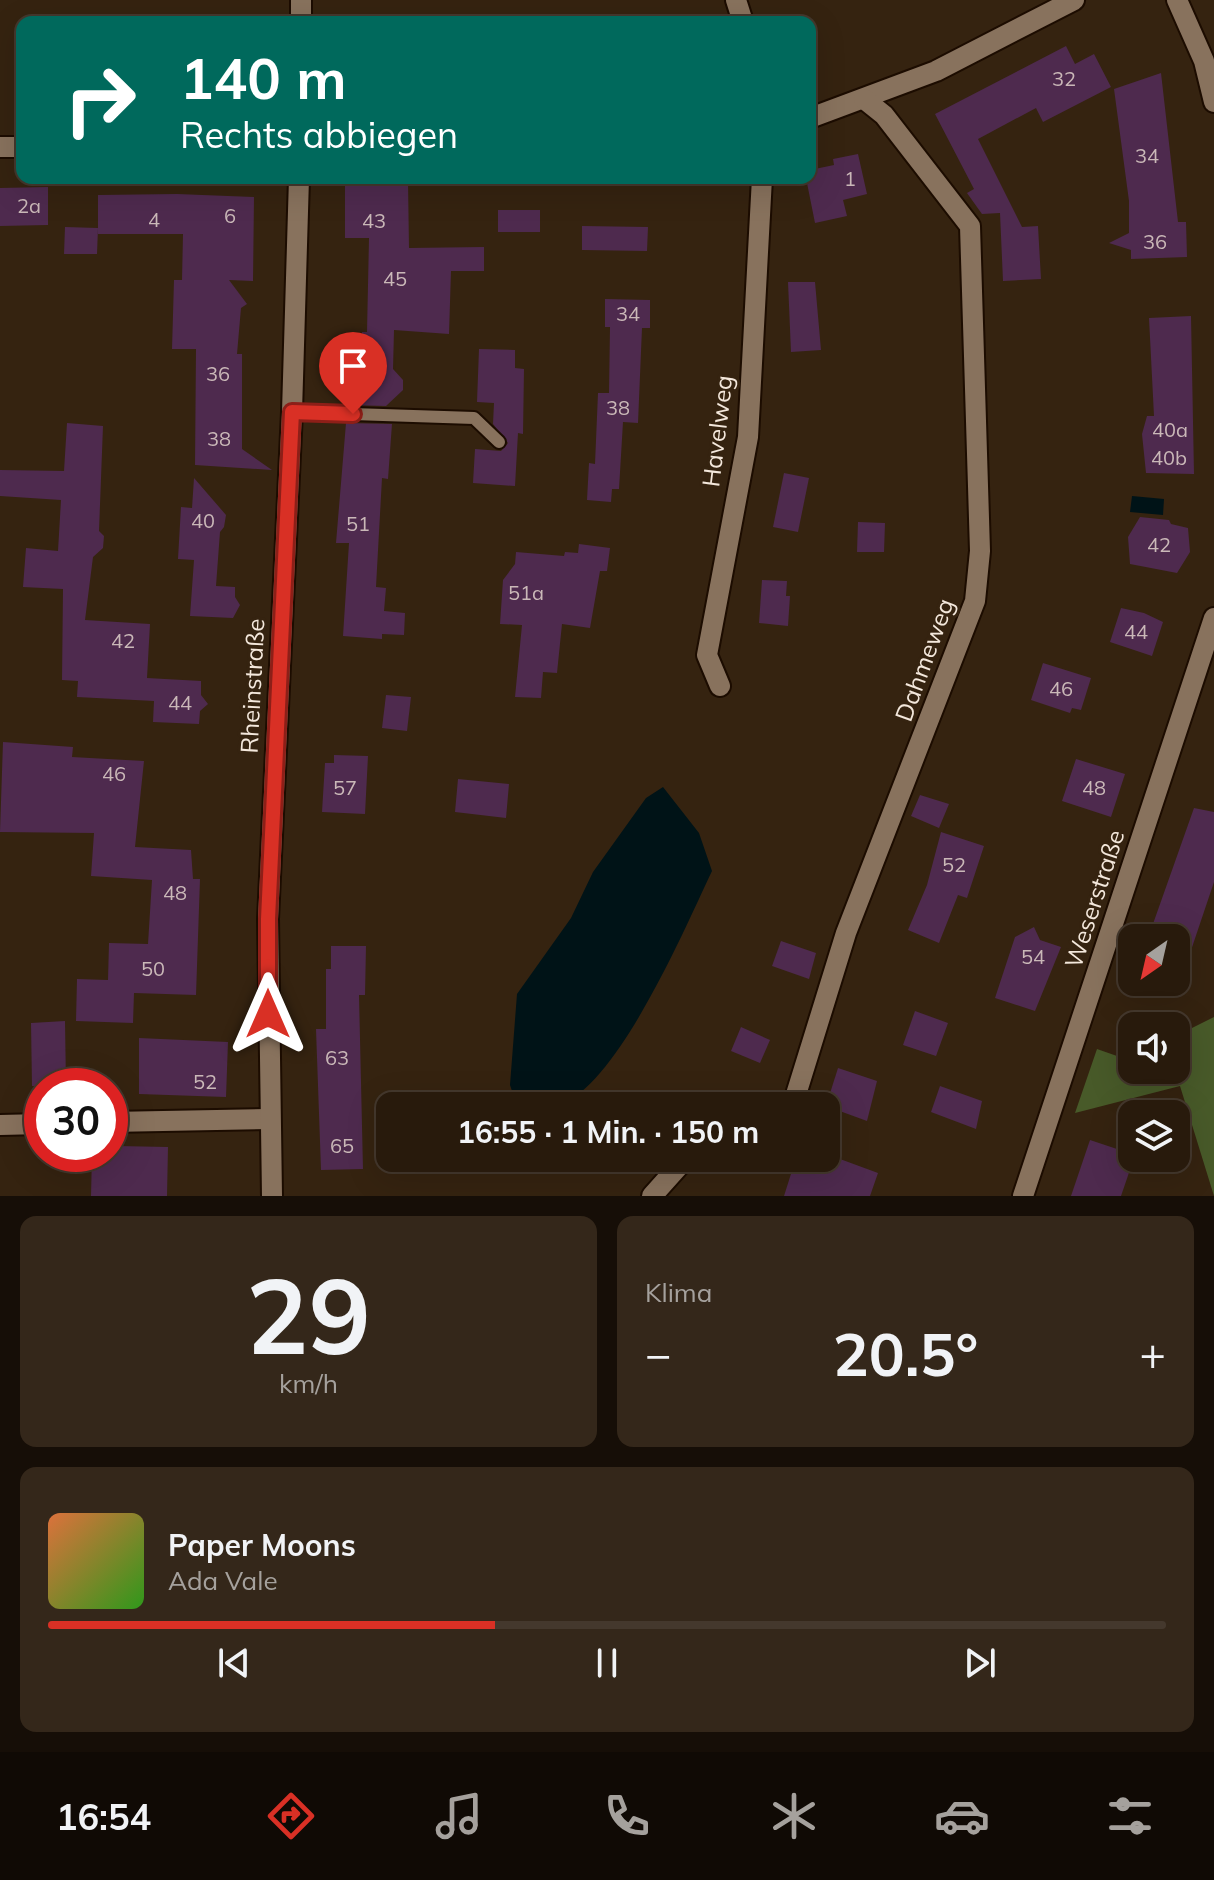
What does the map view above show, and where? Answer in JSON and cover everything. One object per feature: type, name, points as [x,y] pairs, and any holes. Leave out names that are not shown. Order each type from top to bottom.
[{"type":"street","points":[[816,116],[936,71],[1074,0]]},
{"type":"street","points":[[1177,0],[1204,61],[1214,102]]},
{"type":"street","name":"Dahmeweg","points":[[797,1092],[846,933],[975,601],[980,551],[970,226],[884,115],[864,99]]},
{"type":"street","name":"Rheinstraße","points":[[272,1196],[268,1119],[268,919],[292,412],[299,184]]},
{"type":"street","name":"Havelweg","points":[[720,686],[707,655],[748,437],[762,184]]},
{"type":"street","name":"Weserstraße","points":[[1023,1196],[1214,618]]},
{"type":"street","points":[[128,1122],[268,1119]]},
{"type":"street","points":[[0,1125],[24,1124]]},
{"type":"street","points":[[652,1196],[673,1172]]},
{"type":"lane","points":[[292,412],[474,418],[499,442]]},
{"type":"green space","points":[[1214,1017],[1214,1196],[1190,1118],[1190,1100],[1184,1100],[1180,1086],[1075,1113],[1097,1049],[1118,1056],[1118,1084],[1190,1084],[1190,1029]]},
{"type":"shaded area","points":[[1132,496],[1164,499],[1163,515],[1130,512]]},
{"type":"shaded area","points":[[663,787],[699,833],[712,871],[648,1001],[605,1067],[580,1092],[512,1092],[510,1085],[517,994],[571,918],[593,872],[646,798]]},
{"type":"building","points":[[1066,46],[1075,64],[1094,54],[1111,87],[1043,122],[1036,108],[978,139],[1022,227],[1038,226],[1041,279],[1003,281],[1000,213],[982,214],[967,193],[974,189],[935,114]]},
{"type":"building","points":[[1161,73],[1178,222],[1186,222],[1187,257],[1131,259],[1131,250],[1109,243],[1129,233],[1129,201],[1114,89]]},
{"type":"building","points":[[858,154],[867,194],[843,200],[847,216],[815,223],[807,184],[816,184],[816,169],[834,165],[833,159]]},
{"type":"building","points":[[345,184],[408,184],[409,248],[484,247],[484,271],[451,271],[449,334],[394,330],[393,369],[403,380],[403,390],[386,406],[348,405],[348,342],[362,343],[362,332],[367,332],[369,238],[345,238]]},
{"type":"building","points":[[48,187],[48,225],[0,226],[0,188]]},
{"type":"building","points":[[98,195],[254,197],[253,281],[229,280],[247,304],[241,308],[237,354],[242,354],[242,449],[272,470],[195,465],[196,349],[172,349],[174,280],[182,280],[183,234],[98,234]]},
{"type":"building","points":[[498,210],[540,210],[540,232],[498,232]]},
{"type":"building","points":[[582,226],[648,227],[647,251],[582,250]]},
{"type":"building","points":[[65,227],[98,228],[97,254],[64,254]]},
{"type":"building","points":[[788,282],[815,282],[821,350],[791,352]]},
{"type":"building","points":[[605,299],[650,300],[650,328],[642,328],[638,423],[623,422],[619,489],[612,489],[611,502],[587,500],[589,463],[595,464],[598,393],[609,393],[610,327],[605,327]]},
{"type":"building","points":[[1191,316],[1194,474],[1146,473],[1142,434],[1147,416],[1154,416],[1149,318]]},
{"type":"building","points":[[479,349],[515,350],[515,368],[524,369],[523,434],[518,433],[515,486],[473,483],[475,449],[501,451],[508,443],[493,424],[494,403],[477,402]]},
{"type":"building","points":[[67,423],[103,426],[99,531],[104,536],[103,548],[93,557],[85,620],[150,624],[147,678],[201,681],[201,695],[208,704],[200,711],[199,724],[153,722],[154,701],[77,697],[78,681],[62,680],[63,589],[23,587],[26,548],[58,551],[61,500],[0,496],[0,470],[64,471]]},
{"type":"building","points":[[346,423],[392,424],[388,479],[382,478],[376,587],[386,588],[384,611],[405,613],[404,635],[382,634],[382,639],[343,636],[349,543],[336,543]]},
{"type":"building","points":[[784,473],[809,478],[798,532],[773,527]]},
{"type":"building","points":[[194,478],[226,515],[220,532],[216,586],[235,587],[235,597],[240,605],[233,618],[190,616],[194,560],[178,559],[181,507],[192,508]]},
{"type":"building","points":[[1140,517],[1169,520],[1171,524],[1188,528],[1190,552],[1177,573],[1130,564],[1128,537]]},
{"type":"building","points":[[858,522],[885,523],[884,552],[857,552]]},
{"type":"building","points":[[579,544],[610,548],[607,571],[600,571],[590,628],[562,624],[557,673],[543,672],[541,698],[515,697],[522,625],[500,624],[503,580],[515,564],[516,552],[564,556],[565,552],[578,553]]},
{"type":"building","points":[[762,580],[787,581],[786,596],[790,596],[788,626],[759,623]]},
{"type":"building","points":[[1121,608],[1144,613],[1163,622],[1152,656],[1110,642]]},
{"type":"building","points":[[1043,663],[1091,678],[1081,710],[1072,708],[1070,713],[1031,700]]},
{"type":"building","points":[[386,695],[411,697],[407,731],[382,728]]},
{"type":"building","points":[[3,742],[73,747],[72,757],[144,761],[135,847],[191,850],[193,879],[200,879],[196,995],[134,993],[133,1023],[76,1021],[77,979],[108,980],[109,943],[148,944],[152,880],[91,876],[94,833],[0,832]]},
{"type":"building","points":[[334,755],[368,756],[365,814],[322,812],[325,763],[334,763]]},
{"type":"building","points":[[1076,759],[1125,774],[1111,817],[1062,801]]},
{"type":"building","points":[[458,779],[509,784],[506,818],[455,812]]},
{"type":"building","points":[[920,795],[949,804],[939,828],[911,816]]},
{"type":"building","points":[[1194,808],[1214,812],[1214,882],[1190,953],[1190,924],[1153,924]]},
{"type":"building","points":[[941,832],[984,846],[967,898],[958,895],[939,943],[908,930],[927,885]]},
{"type":"building","points":[[1034,927],[1040,940],[1061,947],[1035,1011],[995,998],[1015,937]]},
{"type":"building","points":[[781,941],[816,953],[809,979],[772,966]]},
{"type":"building","points":[[331,946],[366,946],[365,995],[359,995],[363,1169],[321,1170],[316,1029],[326,1029],[326,969],[331,969]]},
{"type":"building","points":[[915,1011],[948,1023],[936,1056],[903,1045]]},
{"type":"building","points":[[65,1021],[66,1068],[32,1068],[31,1023]]},
{"type":"building","points":[[741,1027],[770,1040],[760,1063],[731,1051]]},
{"type":"building","points":[[139,1038],[228,1042],[226,1097],[139,1094]]},
{"type":"building","points":[[838,1068],[877,1081],[867,1121],[840,1111],[840,1092],[830,1092]]},
{"type":"building","points":[[940,1086],[982,1101],[976,1129],[931,1112]]},
{"type":"building","points":[[1090,1140],[1118,1149],[1118,1172],[1129,1172],[1121,1196],[1071,1196]]},
{"type":"building","points":[[128,1146],[168,1147],[167,1196],[91,1196],[92,1172],[128,1172]]},
{"type":"building","points":[[840,1159],[878,1173],[870,1196],[784,1196],[792,1172],[840,1172]]},
{"type":"route","points":[[268,1014],[268,919],[292,412],[353,414]]}]
